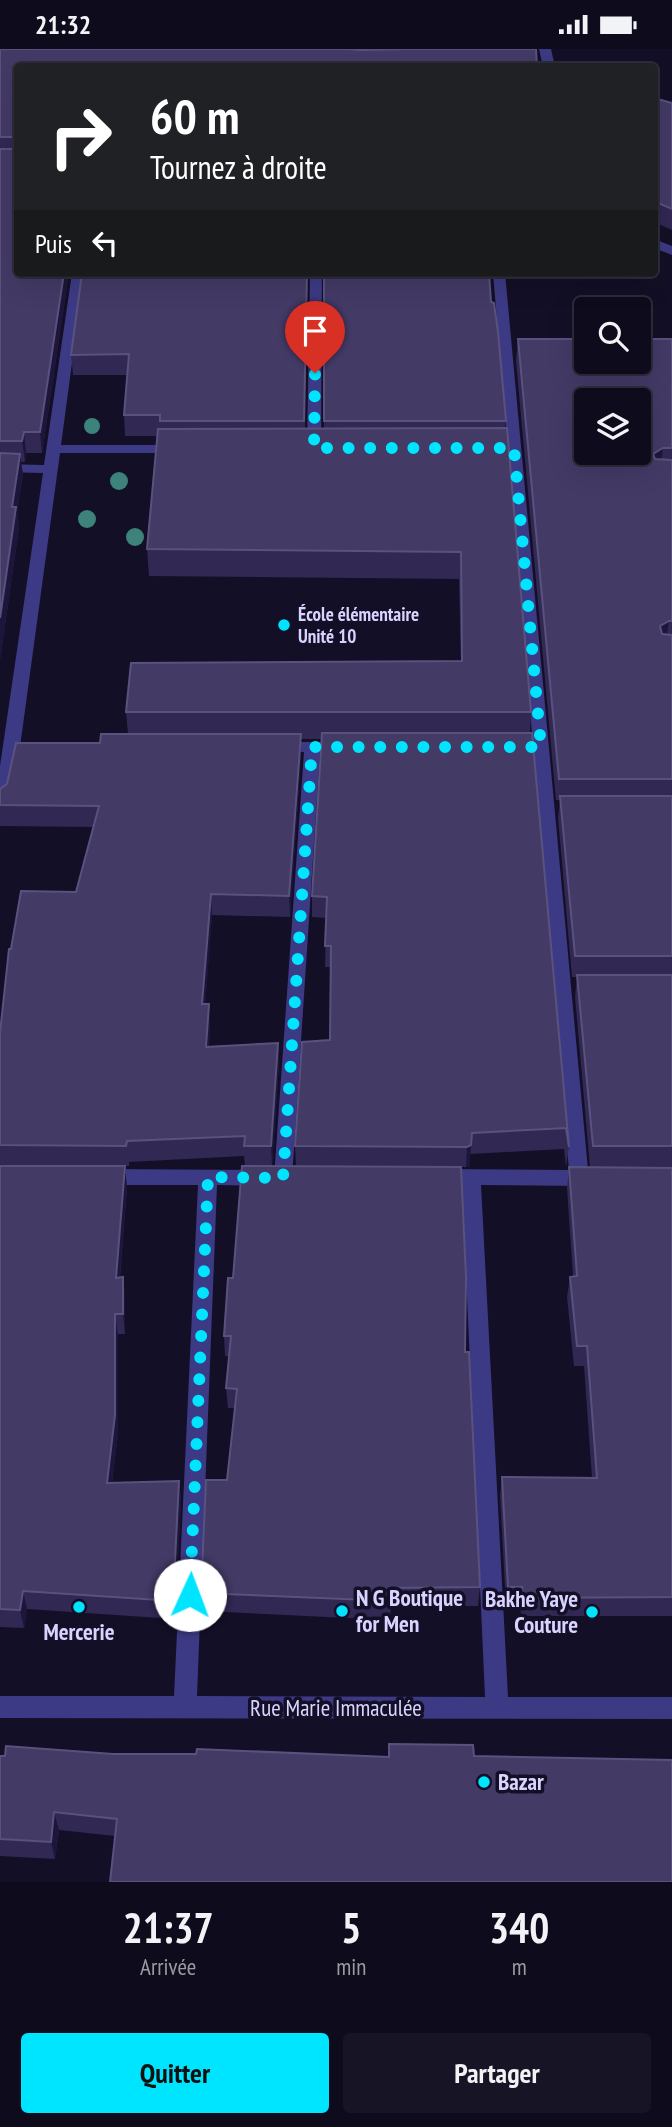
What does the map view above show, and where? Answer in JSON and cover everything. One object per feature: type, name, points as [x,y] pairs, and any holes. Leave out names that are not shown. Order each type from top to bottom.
[{"type":"street","points":[[0,804],[19,747],[51,469],[77,277]]},
{"type":"street","points":[[314,448],[316,277]]},
{"type":"street","points":[[500,277],[512,347],[508,448],[534,747],[554,809],[569,987],[579,1178]]},
{"type":"street","points":[[54,449],[191,449]]},
{"type":"street","points":[[0,468],[51,469]]},
{"type":"street","points":[[257,747],[366,747]]},
{"type":"street","points":[[83,1177],[290,1178],[312,747]]},
{"type":"street","points":[[185,1707],[208,1177]]},
{"type":"street","points":[[417,1177],[606,1178]]},
{"type":"street","points":[[471,1177],[497,1708]]},
{"type":"street","name":"Rue Marie Immaculée","points":[[0,1707],[672,1708]]},
{"type":"building","points":[[0,49],[536,49],[537,63],[14,63],[14,137],[0,137]]},
{"type":"building","points":[[658,99],[672,103],[672,209],[658,203]]},
{"type":"building","points":[[0,149],[14,149],[14,277],[63,277],[40,432],[24,432],[22,441],[0,441]]},
{"type":"building","points":[[81,277],[307,277],[304,421],[160,421],[160,415],[124,415],[129,354],[71,355]]},
{"type":"building","points":[[324,277],[489,277],[491,302],[494,303],[498,332],[506,421],[324,421]]},
{"type":"building","points":[[518,339],[574,339],[574,374],[651,374],[651,339],[672,339],[672,448],[663,448],[653,454],[655,459],[672,460],[672,621],[660,626],[662,634],[672,635],[672,779],[559,779]]},
{"type":"building","points":[[507,428],[531,712],[126,712],[131,663],[462,661],[461,552],[147,549],[158,429]]},
{"type":"building","points":[[0,453],[20,454],[12,507],[16,507],[0,618]]},
{"type":"building","points":[[322,733],[532,733],[569,1147],[566,1128],[472,1133],[471,1145],[467,1147],[295,1146],[302,1042],[330,1040],[331,946],[325,946],[327,897],[312,896]]},
{"type":"building","points":[[101,734],[301,734],[289,896],[211,894],[202,1004],[209,1004],[206,1047],[278,1043],[271,1146],[244,1146],[245,1136],[127,1141],[126,1146],[0,1145],[0,1033],[9,949],[21,891],[76,892],[99,806],[0,805],[0,789],[7,784],[16,743],[100,743]]},
{"type":"building","points":[[560,796],[672,796],[672,956],[575,956]]},
{"type":"building","points":[[577,975],[672,975],[672,1146],[593,1146]]},
{"type":"building","points":[[0,1166],[125,1166],[116,1278],[123,1277],[123,1314],[115,1314],[115,1415],[107,1483],[179,1481],[173,1601],[23,1591],[20,1610],[0,1609]]},
{"type":"building","points":[[242,1166],[461,1167],[466,1278],[465,1352],[469,1352],[480,1587],[391,1588],[391,1601],[201,1593],[206,1480],[227,1480],[237,1389],[226,1388],[231,1336],[224,1336],[228,1278],[233,1278]]},
{"type":"building","points":[[569,1167],[672,1168],[672,1597],[523,1598],[522,1587],[508,1587],[502,1477],[597,1478],[587,1346],[577,1346],[570,1277],[577,1276]]},
{"type":"building","points":[[389,1744],[473,1745],[474,1756],[672,1760],[672,1882],[110,1882],[117,1819],[54,1812],[51,1842],[0,1839],[0,1756],[5,1756],[6,1746],[113,1754],[196,1754],[197,1749],[389,1757]]},
{"type":"place","name":"École élémentaire Unité 10","points":[[284,625]]},
{"type":"place","name":"Mercerie","points":[[79,1607]]},
{"type":"place","name":"N G Boutique for Men","points":[[342,1611]]},
{"type":"place","name":"Bakhe Yaye Couture","points":[[592,1612]]},
{"type":"place","name":"Bazar","points":[[484,1782]]},
{"type":"route","points":[[190,1595],[208,1177],[283,1178],[312,747],[541,747],[514,448],[314,448],[315,373]]}]
